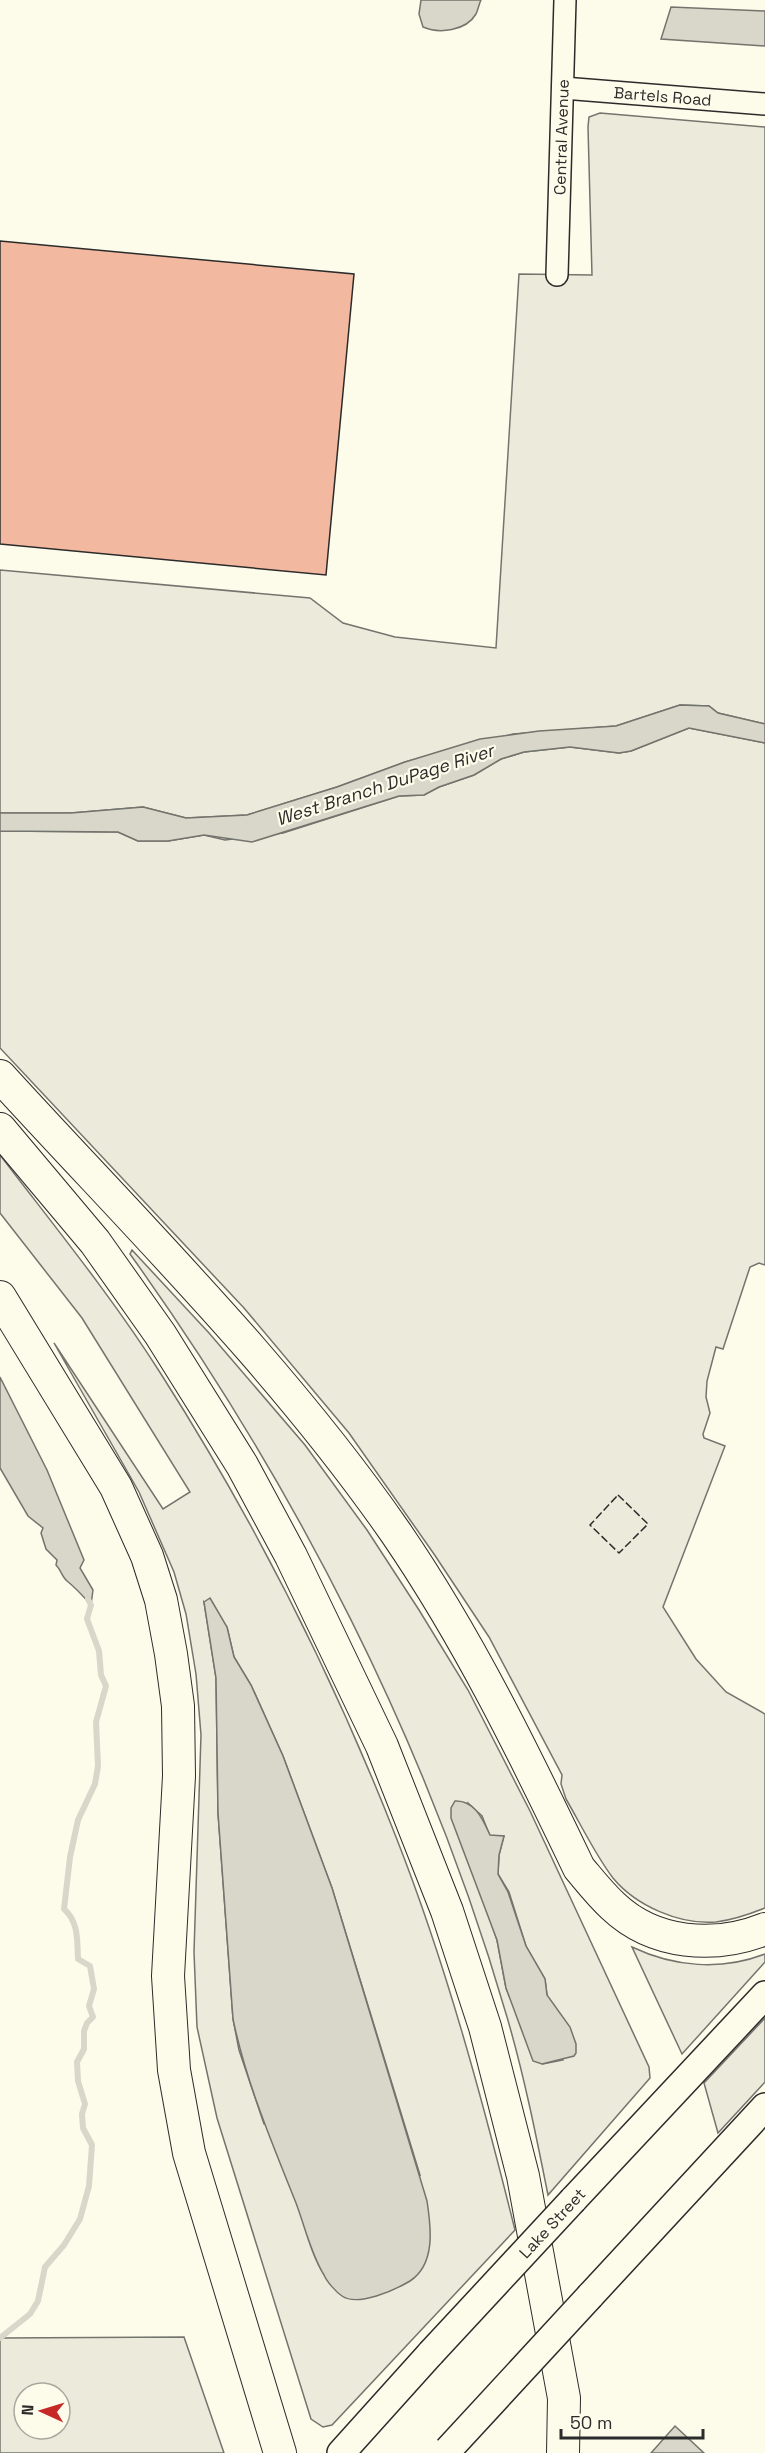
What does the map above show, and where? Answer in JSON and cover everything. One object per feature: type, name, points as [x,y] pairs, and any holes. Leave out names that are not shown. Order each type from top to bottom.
[{"type":"highway","points":[[0,1076],[268,1365],[390,1524],[449,1617],[504,1713],[579,1868],[593,1885],[614,1908],[645,1928],[680,1939],[710,1942],[747,1936],[765,1929]]},
{"type":"highway","points":[[0,1129],[95,1242],[160,1334],[242,1465],[291,1556],[382,1746],[447,1911],[485,2027],[522,2176],[562,2387],[564,2398],[563,2453]]},
{"type":"highway","points":[[0,1297],[116,1487],[147,1556],[161,1600],[178,1706],[179,1776],[168,1976],[174,2070],[189,2153],[280,2453]]},
{"type":"main road","name":"Lake Street","points":[[341,2453],[431,2353],[765,1995]]},
{"type":"main road","points":[[446,2451],[765,2107]]},
{"type":"street","name":"Central Avenue","points":[[556,275],[565,0]]},
{"type":"street","name":"Bartels Road","points":[[563,88],[765,104]]},
{"type":"shaded area","points":[[600,113],[765,127],[765,724],[718,713],[709,706],[680,705],[616,726],[513,734],[405,762],[337,787],[247,815],[186,818],[143,807],[71,813],[0,813],[0,570],[310,598],[343,623],[395,637],[496,648],[519,274],[592,275],[588,127],[589,117]]},
{"type":"shaded area","points":[[689,728],[765,743],[765,1265],[759,1263],[750,1267],[723,1349],[716,1347],[707,1381],[706,1397],[710,1413],[703,1434],[704,1438],[725,1446],[663,1607],[696,1659],[726,1692],[765,1714],[765,1908],[716,1922],[688,1920],[660,1912],[634,1897],[613,1878],[594,1850],[566,1799],[561,1784],[562,1775],[489,1637],[349,1433],[244,1308],[0,1048],[0,831],[118,832],[138,841],[168,841],[204,835],[225,840],[283,833],[399,796],[424,795],[439,787],[474,775],[501,759],[524,752],[570,747],[619,753],[631,751]]},
{"type":"shaded area","points":[[0,1155],[143,1346],[195,1429],[260,1542],[346,1717],[396,1837],[447,1982],[490,2131],[515,2230],[332,2425],[323,2427],[311,2419],[217,2118],[197,2027],[194,1952],[201,1735],[196,1674],[186,1614],[174,1572],[139,1492],[54,1343],[163,1509],[190,1492],[82,1318],[0,1213]],"holes":[[[204,1602],[227,1627],[234,1657],[251,1685],[283,1756],[332,1888],[420,2175],[264,2124],[239,2050],[233,2019],[218,1813],[216,1678]]]},
{"type":"shaded area","points":[[132,1250],[209,1333],[305,1445],[367,1530],[419,1610],[468,1690],[530,1811],[649,2067],[650,2078],[548,2195],[513,2039],[475,1915],[438,1815],[397,1716],[351,1619],[301,1525],[247,1432],[190,1342],[130,1254]],"holes":[[[468,1803],[482,1816],[490,1836],[504,1836],[499,1855],[498,1874],[509,1892],[526,1946],[545,1979],[563,2060],[543,2064],[518,2017],[506,1988],[497,1940],[471,1866]]]},
{"type":"shaded area","points":[[632,1947],[664,1959],[698,1964],[732,1963],[765,1954],[765,1962],[682,2054]]},
{"type":"shaded area","points":[[765,2018],[765,2082],[718,2133],[704,2083]]},
{"type":"shaded area","points":[[184,2337],[224,2453],[0,2453],[0,2338]]},
{"type":"water","points":[[421,0],[481,0],[472,20],[452,29],[437,30],[423,27],[419,14]]},
{"type":"water","points":[[671,7],[765,11],[765,46],[661,39]]},
{"type":"water","name":"West Branch DuPage River","points":[[680,705],[709,706],[718,713],[765,724],[765,743],[689,728],[631,751],[619,753],[570,747],[524,752],[501,759],[474,775],[439,787],[424,795],[399,796],[252,842],[204,835],[168,841],[138,841],[118,832],[0,831],[0,813],[71,813],[143,807],[186,818],[247,815],[480,739],[539,731],[616,726]]},
{"type":"water","points":[[0,1377],[47,1470],[84,1560],[80,1568],[93,1590],[91,1605],[64,1578],[56,1565],[57,1560],[46,1549],[41,1533],[43,1528],[28,1516],[0,1468]]},
{"type":"water","points":[[210,1598],[227,1627],[234,1657],[251,1685],[283,1756],[332,1888],[427,2201],[430,2244],[424,2265],[410,2281],[376,2296],[357,2300],[342,2296],[329,2284],[319,2267],[252,2089],[238,2043],[233,2019],[218,1813],[216,1678],[204,1602]]},
{"type":"water","points":[[455,1801],[473,1807],[490,1835],[504,1836],[499,1855],[498,1874],[508,1892],[526,1946],[545,1979],[547,1995],[570,2027],[576,2044],[574,2056],[542,2064],[533,2061],[506,1988],[497,1940],[451,1818],[451,1808]]},
{"type":"water","points":[[675,2426],[704,2453],[651,2453]]},
{"type":"building","points":[[0,241],[354,274],[326,575],[0,544]]},
{"type":"waterway","points":[[0,2338],[30,2314],[38,2301],[45,2267],[64,2245],[80,2219],[89,2186],[92,2145],[83,2128],[82,2114],[85,2104],[78,2081],[77,2062],[84,2049],[84,2031],[87,2023],[93,2017],[89,2006],[94,1989],[90,1966],[78,1959],[75,1926],[64,1909],[70,1857],[78,1820],[95,1784],[98,1766],[96,1722],[106,1686],[101,1675],[99,1651],[87,1619],[91,1605],[88,1599]]},
{"type":"fence","points":[[618,1495],[648,1524],[619,1553],[590,1525],[618,1495]]}]
